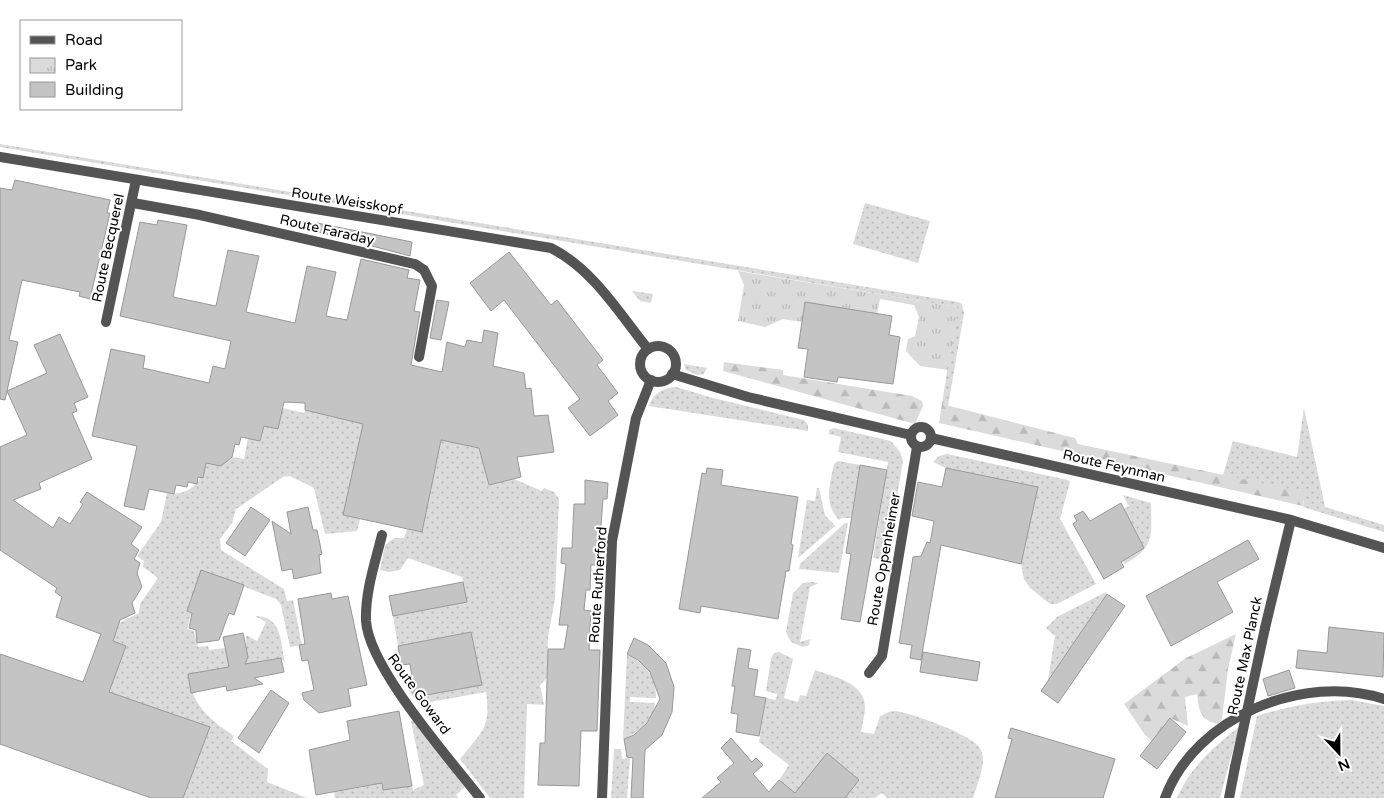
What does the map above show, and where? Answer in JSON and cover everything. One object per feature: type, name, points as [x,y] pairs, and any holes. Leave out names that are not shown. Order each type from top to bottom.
[{"type":"street","name":"Route Weisskopf","points":[[0,157],[550,248],[568,257],[595,282],[648,349]]},
{"type":"street","name":"Route Becquerel","points":[[106,322],[133,203],[136,180]]},
{"type":"street","name":"Route Faraday","points":[[133,203],[200,215],[415,264],[424,270],[432,286],[420,357]]},
{"type":"street","points":[[657,346],[670,351],[676,364],[672,374],[664,380],[651,380],[644,375],[640,364],[642,356],[648,349],[657,346]]},
{"type":"street","points":[[672,374],[748,397],[911,435]]},
{"type":"street","name":"Route Rutherford","points":[[602,798],[612,541],[636,418],[651,380]]},
{"type":"street","points":[[921,427],[929,430],[931,438],[927,446],[917,447],[912,444],[911,435],[916,428],[921,427]]},
{"type":"street","name":"Route Feynman","points":[[931,438],[1291,520],[1384,548]]},
{"type":"street","name":"Route Oppenheimer","points":[[870,673],[882,656],[917,447]]},
{"type":"street","name":"Route Max Planck","points":[[1229,798],[1265,628],[1291,520]]},
{"type":"street","name":"Route Goward","points":[[382,535],[367,595],[366,621],[373,649],[376,657],[419,720],[480,798]]},
{"type":"street","points":[[1165,798],[1171,782],[1184,762],[1201,745],[1253,709],[1299,694],[1350,693],[1384,699]]},
{"type":"green space","points":[[0,144],[958,302],[962,304],[964,313],[948,406],[942,404],[957,307],[0,147]]},
{"type":"green space","points":[[865,203],[930,221],[918,263],[853,244]]},
{"type":"green space","points":[[738,271],[958,307],[948,370],[920,366],[906,351],[908,339],[915,336],[919,317],[914,305],[880,299],[877,314],[805,303],[802,322],[783,319],[765,327],[738,321],[744,285]]},
{"type":"green space","points":[[632,291],[653,294],[651,303],[640,301]]},
{"type":"green space","points":[[724,362],[783,370],[783,375],[912,396],[922,401],[923,406],[915,424],[723,371]]},
{"type":"green space","points":[[684,364],[707,368],[704,374],[697,375],[686,370]]},
{"type":"green space","points":[[676,387],[804,420],[808,425],[808,431],[649,406],[659,392]]},
{"type":"green space","points":[[942,404],[1075,438],[1078,444],[1304,492],[1303,506],[939,423]]},
{"type":"green space","points":[[283,408],[304,413],[305,410],[363,424],[343,515],[360,519],[357,531],[325,534],[314,488],[290,476],[283,477],[236,509],[232,523],[220,539],[221,550],[284,589],[287,601],[293,600],[302,645],[290,647],[281,605],[276,599],[202,570],[187,611],[191,613],[187,629],[194,631],[198,647],[208,646],[209,650],[225,648],[225,650],[246,646],[246,635],[257,641],[266,622],[255,616],[264,617],[271,620],[279,632],[285,663],[281,658],[188,675],[190,686],[198,703],[217,724],[234,736],[231,741],[268,769],[267,782],[307,798],[183,798],[210,727],[109,692],[126,646],[113,641],[119,623],[139,613],[140,604],[158,578],[143,567],[144,561],[137,556],[161,522],[167,493],[181,493],[193,487],[201,476],[206,463],[221,466],[232,457],[244,459],[248,438],[260,441],[264,426],[278,429]]},
{"type":"green space","points":[[1304,408],[1325,507],[1384,525],[1384,532],[1303,507],[1304,501],[1223,475],[1233,441],[1297,457]]},
{"type":"green space","points":[[834,428],[891,441],[900,452],[903,461],[886,560],[873,558],[888,462],[838,452],[841,437],[829,434],[829,430]]},
{"type":"green space","points":[[441,440],[485,449],[480,453],[489,485],[514,479],[542,491],[544,488],[554,492],[559,499],[555,599],[548,637],[547,678],[540,685],[544,705],[527,704],[524,798],[490,798],[460,759],[479,735],[486,722],[486,692],[419,704],[406,687],[408,680],[412,677],[416,697],[481,685],[471,632],[398,646],[393,616],[467,602],[462,577],[408,558],[400,570],[389,572],[380,570],[385,545],[394,538],[404,538],[407,529],[422,532]]},
{"type":"green space","points":[[947,454],[1068,480],[1070,482],[1060,519],[1096,584],[1057,604],[1050,604],[1030,588],[1024,579],[1021,564],[1038,487],[946,468],[933,462],[939,456]]},
{"type":"green space","points":[[838,461],[860,465],[851,518],[839,520],[834,514],[829,500],[834,464]]},
{"type":"green space","points":[[817,488],[819,488],[825,515],[835,526],[798,558],[807,500],[815,501]]},
{"type":"green space","points":[[1123,495],[1151,503],[1150,539],[1142,552],[1125,564],[1123,561],[1144,548],[1124,509],[1129,506]]},
{"type":"green space","points":[[845,523],[848,523],[839,573],[799,569],[800,564]]},
{"type":"green space","points":[[803,583],[819,583],[810,587],[800,642],[810,639],[809,645],[803,647],[791,642],[786,632],[793,593]]},
{"type":"green space","points":[[1106,592],[1107,594],[1048,680],[1055,636],[1046,628],[1057,617]]},
{"type":"green space","points":[[1236,634],[1228,669],[1222,719],[1218,724],[1204,717],[1200,710],[1197,694],[1185,697],[1188,726],[1170,718],[1152,741],[1145,735],[1124,704],[1186,658]]},
{"type":"green space","points":[[779,652],[793,659],[784,698],[798,702],[800,695],[806,696],[815,670],[848,682],[860,692],[864,699],[865,708],[861,732],[874,734],[880,716],[895,711],[942,726],[976,744],[981,750],[983,761],[973,798],[887,798],[882,793],[875,798],[801,798],[779,780],[789,765],[759,742],[766,698],[776,700],[777,694],[766,691],[771,659],[774,653]]},
{"type":"green space","points":[[627,654],[644,666],[652,677],[656,698],[630,697],[630,702],[655,703],[654,709],[644,726],[623,739]]},
{"type":"green space","points":[[1351,700],[1384,706],[1384,798],[1240,798],[1257,716],[1304,705]]},
{"type":"green space","points":[[413,720],[465,787],[456,795],[458,798],[335,798],[334,792],[364,787],[357,746],[375,742],[383,790],[412,786],[413,790],[424,785],[411,721]]},
{"type":"green space","points":[[1239,727],[1220,798],[1177,798],[1195,768],[1220,742]]},
{"type":"green space","points":[[614,749],[621,749],[622,759],[630,758],[627,798],[611,798]]},
{"type":"building","points":[[15,180],[110,200],[107,213],[110,213],[90,299],[79,296],[80,292],[22,280],[9,340],[18,342],[5,400],[0,399],[0,188],[12,190]]},
{"type":"building","points":[[158,220],[187,225],[173,297],[216,306],[228,250],[259,256],[246,312],[295,323],[307,266],[336,272],[326,316],[347,320],[361,259],[409,270],[407,278],[420,280],[414,311],[420,312],[411,365],[442,372],[447,342],[465,347],[467,340],[482,343],[484,330],[498,333],[493,366],[524,373],[526,389],[531,388],[534,416],[548,415],[554,452],[517,457],[521,477],[489,485],[479,448],[441,440],[422,532],[343,515],[363,424],[305,410],[305,403],[284,402],[278,429],[264,426],[260,441],[241,437],[239,445],[235,444],[232,457],[221,466],[206,463],[203,478],[198,477],[197,484],[188,482],[187,487],[176,485],[174,494],[149,489],[144,510],[124,506],[137,446],[92,436],[111,349],[145,356],[143,368],[209,383],[213,366],[225,369],[231,341],[120,316],[140,222],[157,225]]},
{"type":"building","points":[[317,223],[412,242],[410,256],[315,231]]},
{"type":"building","points":[[509,252],[551,305],[557,300],[603,360],[597,365],[618,393],[608,401],[618,415],[590,436],[568,408],[580,399],[504,300],[491,311],[470,283]]},
{"type":"building","points":[[437,300],[449,302],[441,340],[430,338]]},
{"type":"building","points":[[805,302],[892,316],[889,335],[900,337],[893,384],[838,377],[837,382],[804,377],[808,349],[798,348]]},
{"type":"building","points":[[60,334],[88,397],[74,403],[77,411],[72,413],[92,459],[39,483],[41,489],[13,500],[53,528],[59,517],[70,524],[83,504],[80,502],[87,492],[142,527],[131,544],[139,550],[134,559],[140,563],[137,573],[142,587],[132,603],[135,613],[120,620],[113,641],[126,646],[109,692],[210,727],[183,798],[151,798],[0,744],[0,654],[83,682],[101,634],[56,617],[62,597],[55,592],[57,588],[0,550],[0,447],[27,435],[7,391],[47,373],[34,345]]},
{"type":"building","points":[[860,465],[887,470],[860,622],[841,619],[851,554],[846,553]]},
{"type":"building","points":[[707,468],[723,470],[721,485],[798,497],[789,571],[786,571],[778,619],[701,606],[700,613],[679,609],[702,473],[706,474]]},
{"type":"building","points":[[946,468],[1038,487],[1021,564],[941,545],[921,660],[910,658],[912,645],[899,643],[913,557],[921,556],[927,542],[930,543],[934,521],[912,516],[918,482],[942,487]]},
{"type":"building","points":[[585,480],[608,483],[607,499],[603,499],[598,565],[591,565],[590,590],[586,590],[584,610],[591,611],[589,650],[600,650],[597,731],[581,731],[579,786],[538,785],[540,743],[545,743],[548,649],[564,649],[568,625],[559,625],[566,564],[561,563],[562,548],[572,548],[574,504],[585,504]]},
{"type":"building","points":[[1121,503],[1144,548],[1121,562],[1124,567],[1104,579],[1073,524],[1077,521],[1074,516],[1083,511],[1090,521]]},
{"type":"building","points":[[251,507],[270,520],[245,556],[226,543]]},
{"type":"building","points":[[308,507],[313,530],[317,530],[322,554],[319,555],[321,573],[294,579],[292,569],[282,571],[272,521],[291,534],[287,512]]},
{"type":"building","points":[[1248,540],[1259,559],[1217,582],[1233,612],[1171,646],[1146,596]]},
{"type":"building","points":[[201,570],[244,585],[234,615],[229,613],[219,640],[197,643],[196,630],[189,628],[192,613],[187,611]]},
{"type":"building","points":[[463,582],[467,602],[393,616],[389,596]]},
{"type":"building","points":[[331,593],[332,599],[348,596],[367,685],[348,689],[351,706],[319,713],[304,700],[302,693],[314,690],[308,660],[302,661],[299,645],[305,644],[298,599]]},
{"type":"building","points":[[1107,594],[1125,606],[1058,703],[1041,691]]},
{"type":"building","points":[[1329,627],[1384,633],[1383,677],[1296,668],[1298,650],[1327,653]]},
{"type":"building","points":[[471,632],[482,685],[415,697],[410,664],[401,665],[398,646]]},
{"type":"building","points":[[243,633],[248,657],[245,664],[281,658],[284,672],[254,678],[263,684],[227,691],[226,686],[191,693],[188,674],[229,667],[223,637]]},
{"type":"building","points":[[634,638],[648,645],[666,663],[674,687],[672,712],[662,735],[645,750],[643,798],[631,798],[633,758],[627,757],[624,739],[634,735],[647,723],[660,699],[650,672],[638,660],[627,654]]},
{"type":"building","points":[[738,648],[751,650],[748,668],[758,670],[754,696],[766,698],[759,736],[736,732],[738,714],[731,713],[735,686],[732,686]]},
{"type":"building","points":[[923,652],[980,662],[977,681],[920,672]]},
{"type":"building","points":[[1289,670],[1295,688],[1268,696],[1263,679]]},
{"type":"building","points":[[271,690],[289,703],[259,753],[238,738]]},
{"type":"building","points":[[399,711],[412,786],[383,790],[382,783],[316,795],[309,750],[350,740],[347,721]]},
{"type":"building","points":[[1170,718],[1186,732],[1157,769],[1140,756]]},
{"type":"building","points":[[1011,728],[1115,759],[1103,798],[995,798],[1012,739],[1008,738]]},
{"type":"building","points":[[731,738],[752,762],[756,758],[763,765],[753,774],[769,792],[779,780],[795,793],[827,753],[859,780],[845,798],[702,798],[721,782],[717,778],[734,763],[721,748]]}]
